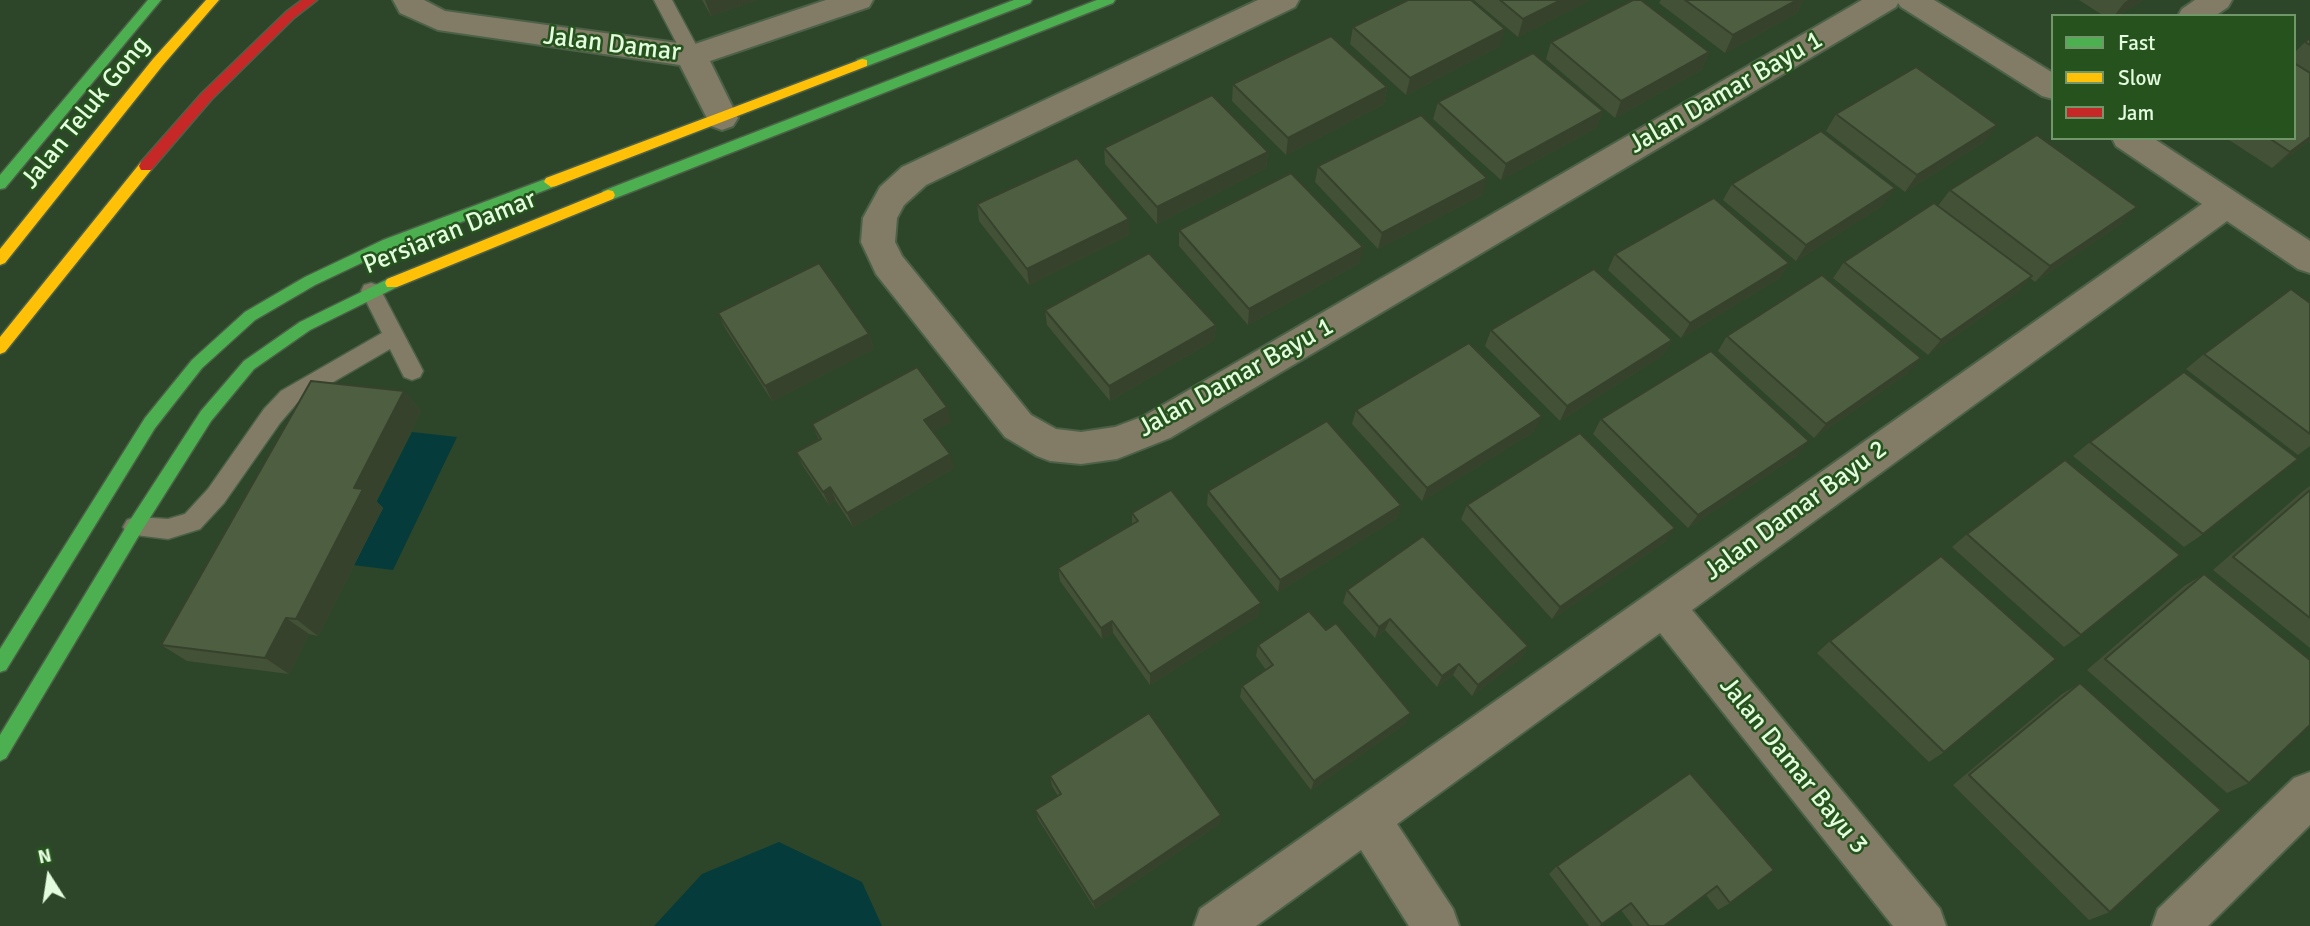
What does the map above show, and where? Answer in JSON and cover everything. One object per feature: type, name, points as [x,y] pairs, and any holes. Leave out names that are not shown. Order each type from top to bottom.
[{"type":"street","name":"Jalan Teluk Gong","points":[[0,184],[155,0]]},
{"type":"street","name":"Jalan Teluk Gong","points":[[0,259],[158,62],[213,0]]},
{"type":"street","points":[[0,348],[146,164],[208,96],[290,15],[311,0]]},
{"type":"street","name":"Jalan Damar","points":[[408,0],[411,6],[438,20],[694,56],[858,0]]},
{"type":"street","name":"Persiaran Damar","points":[[0,664],[150,423],[197,364],[250,316],[310,281],[388,244],[1026,0]]},
{"type":"street","name":"Persiaran Damar","points":[[0,752],[135,527],[206,416],[249,365],[305,326],[371,291],[600,198],[1109,0]]},
{"type":"street","name":"Jalan Damar Bayu 1","points":[[1284,0],[914,176],[892,195],[880,218],[878,242],[888,264],[1018,426],[1050,445],[1081,449],[1117,443],[1157,427],[1885,0]]},
{"type":"street","points":[[1912,0],[2051,87]]},
{"type":"street","points":[[2196,14],[2217,0]]},
{"type":"street","points":[[694,56],[700,77],[722,118]]},
{"type":"street","points":[[2131,140],[2310,259]]},
{"type":"street","name":"Jalan Damar Bayu 2","points":[[1217,926],[2226,204]]},
{"type":"street","name":"Jalan Damar Bayu 3","points":[[1664,606],[1923,926]]},
{"type":"street","points":[[2175,926],[2310,794]]},
{"type":"street","points":[[1367,818],[1436,926]]},
{"type":"lane","points":[[663,0],[694,56]]},
{"type":"lane","points":[[371,291],[412,370]]},
{"type":"lane","points":[[135,527],[168,529],[192,522],[216,496],[272,416],[289,397],[394,336]]},
{"type":"water","points":[[412,432],[457,437],[393,570],[345,564]]},
{"type":"water","points":[[779,842],[862,882],[882,926],[654,926],[702,874]]},
{"type":"building","points":[[1408,0],[1471,0],[1505,29],[1410,78],[1353,27]]},
{"type":"building","points":[[1500,0],[1561,0],[1523,19]]},
{"type":"building","points":[[1633,0],[1641,0],[1709,52],[1621,101],[1551,42]]},
{"type":"building","points":[[1685,0],[1797,0],[1733,35]]},
{"type":"building","points":[[1331,36],[1387,87],[1288,138],[1233,84]]},
{"type":"building","points":[[1533,53],[1603,111],[1506,164],[1438,102]]},
{"type":"building","points":[[2296,64],[2310,73],[2310,137],[2290,152],[2272,140],[2296,140]]},
{"type":"building","points":[[1916,67],[1997,125],[1917,175],[1836,114]]},
{"type":"building","points":[[1212,95],[1268,152],[1157,207],[1104,148]]},
{"type":"building","points":[[1421,115],[1487,178],[1382,233],[1318,166]]},
{"type":"building","points":[[1821,131],[1895,188],[1806,245],[1732,184]]},
{"type":"building","points":[[2037,135],[2137,207],[2050,266],[1950,190]]},
{"type":"building","points":[[1077,158],[1129,219],[1027,269],[977,204]]},
{"type":"building","points":[[1291,173],[1363,247],[1249,309],[1179,230]]},
{"type":"building","points":[[1714,198],[1789,263],[1690,323],[1615,254]]},
{"type":"building","points":[[1934,203],[2032,276],[1941,340],[1844,262]]},
{"type":"building","points":[[1149,253],[1216,325],[1109,386],[1045,310]]},
{"type":"building","points":[[819,263],[869,334],[765,386],[718,313]]},
{"type":"building","points":[[1594,269],[1672,340],[1567,406],[1491,330]]},
{"type":"building","points":[[1822,275],[1921,358],[1826,424],[1727,336]]},
{"type":"building","points":[[2291,289],[2310,303],[2310,434],[2204,354]]},
{"type":"building","points":[[1469,343],[1542,416],[1427,488],[1356,410]]},
{"type":"building","points":[[1711,351],[1809,441],[1698,515],[1601,419]]},
{"type":"building","points":[[917,367],[947,407],[924,420],[950,454],[847,513],[830,487],[823,492],[796,452],[821,439],[812,424]]},
{"type":"building","points":[[2184,372],[2298,459],[2203,534],[2090,442]]},
{"type":"building","points":[[311,381],[404,391],[354,488],[363,489],[296,619],[286,618],[265,658],[161,645]]},
{"type":"building","points":[[1327,421],[1401,505],[1280,580],[1208,491]]},
{"type":"building","points":[[1580,433],[1675,528],[1560,607],[1467,505]]},
{"type":"building","points":[[2065,460],[2180,555],[2081,635],[1967,534]]},
{"type":"building","points":[[1171,490],[1261,603],[1150,674],[1112,621],[1101,628],[1058,568],[1138,521],[1132,513]]},
{"type":"building","points":[[2310,490],[2310,618],[2233,557]]},
{"type":"building","points":[[1423,536],[1528,646],[1478,685],[1459,664],[1442,676],[1390,619],[1379,627],[1347,590]]},
{"type":"building","points":[[1941,556],[2056,659],[1944,752],[1830,641]]},
{"type":"building","points":[[2204,574],[2310,660],[2310,725],[2249,783],[2105,659]]},
{"type":"building","points":[[1309,611],[1326,630],[1336,623],[1411,713],[1314,781],[1242,686],[1273,665],[1258,645]]},
{"type":"building","points":[[2080,683],[2221,810],[2110,912],[1969,775]]},
{"type":"building","points":[[1149,713],[1221,815],[1093,902],[1035,810],[1061,794],[1050,776]]},
{"type":"building","points":[[1690,773],[1774,870],[1730,903],[1717,886],[1664,926],[1649,926],[1631,903],[1602,924],[1557,866]]},
{"type":"traffic: fast","points":[[0,184],[155,0]]},
{"type":"traffic: fast","points":[[862,63],[1026,0]]},
{"type":"traffic: fast","points":[[608,195],[1109,0]]},
{"type":"traffic: fast","points":[[0,664],[150,423],[197,364],[250,316],[310,281],[388,244],[551,182]]},
{"type":"traffic: fast","points":[[0,752],[135,527],[206,416],[249,365],[305,326],[392,283]]},
{"type":"traffic: slow","points":[[0,259],[158,62],[213,0]]},
{"type":"traffic: slow","points":[[551,182],[862,63]]},
{"type":"traffic: slow","points":[[0,348],[146,166]]},
{"type":"traffic: slow","points":[[392,283],[608,195]]},
{"type":"traffic: jam","points":[[146,166],[207,96],[290,15],[311,0]]}]
